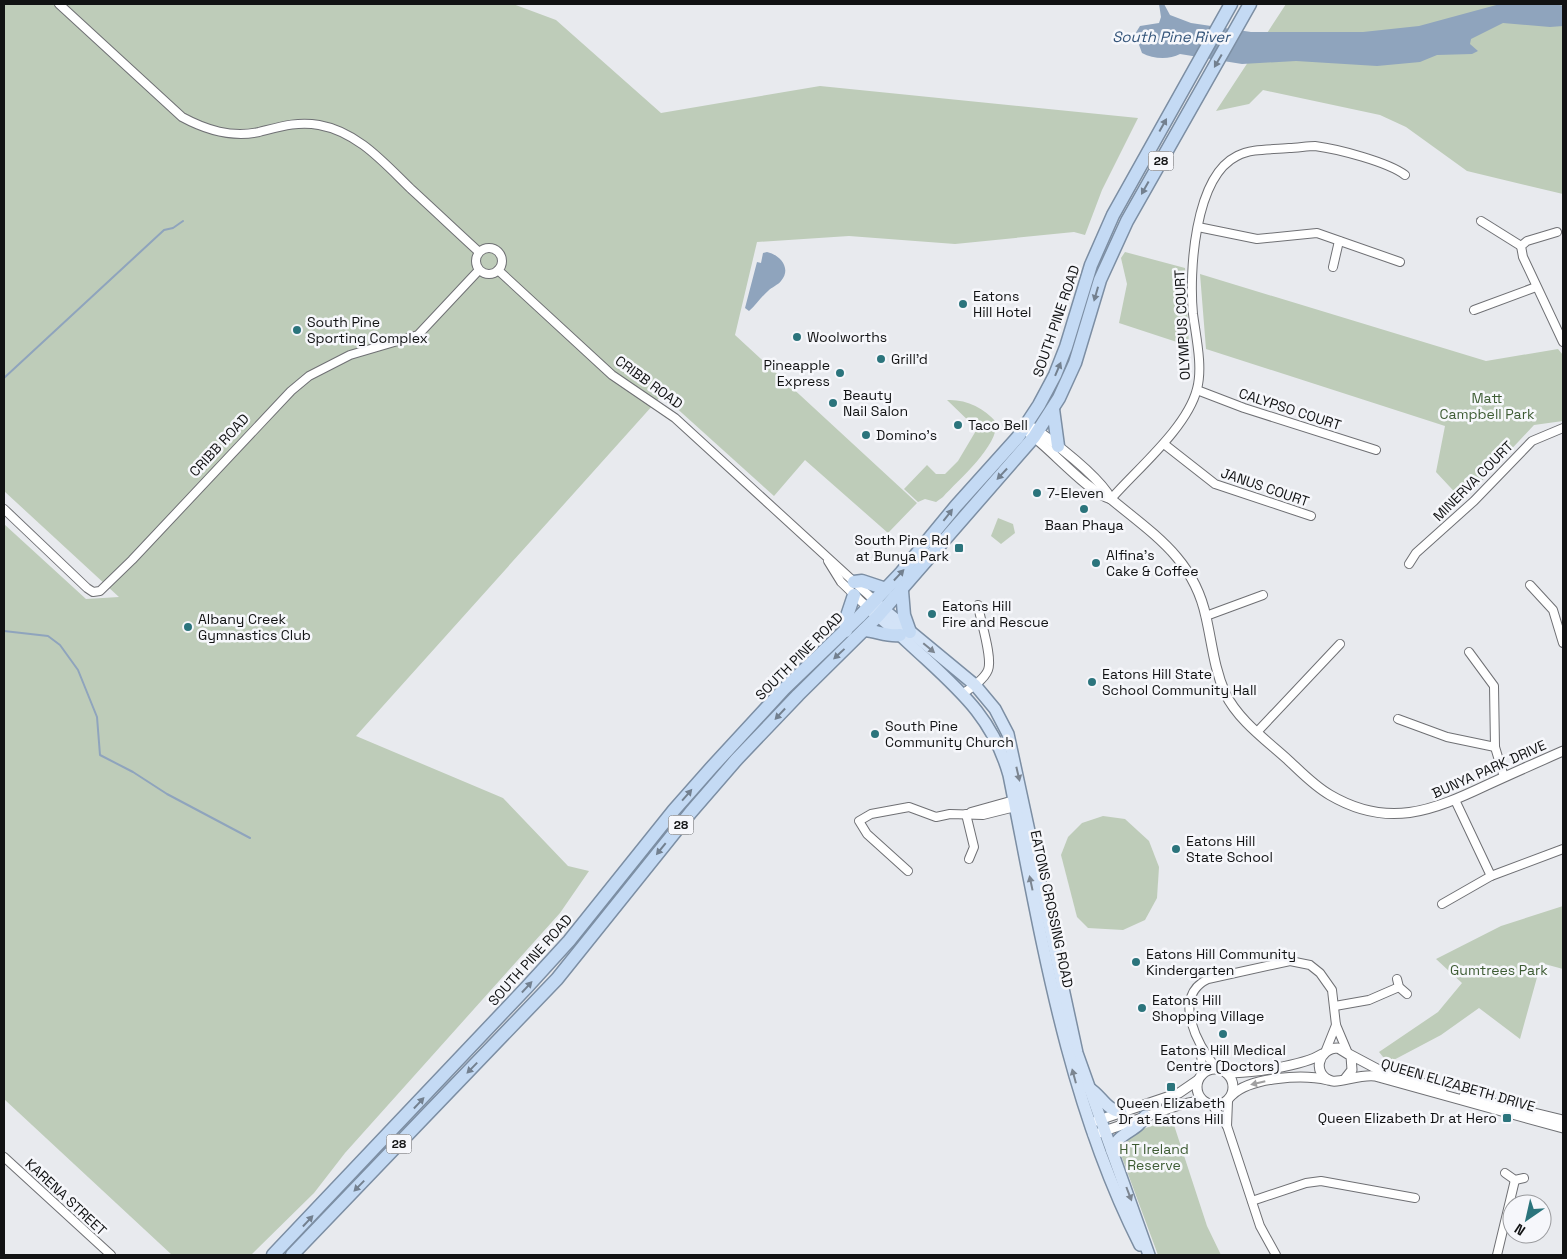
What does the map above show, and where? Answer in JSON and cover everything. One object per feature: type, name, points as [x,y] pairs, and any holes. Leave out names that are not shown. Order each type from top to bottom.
[{"type":"highway","name":"SOUTH PINE ROAD","points":[[274,1255],[569,941],[668,817],[790,684],[846,631],[902,590],[1031,430],[1061,362],[1091,265],[1107,228],[1232,4]]},
{"type":"highway","name":"SOUTH PINE ROAD","points":[[292,1255],[538,1000],[611,914],[658,852],[736,760],[808,684],[864,630],[886,589],[1031,430],[1053,409],[1075,362],[1100,280],[1113,248],[1250,4]]},
{"type":"highway","points":[[1053,409],[1058,446]]},
{"type":"highway","points":[[854,582],[862,581],[886,589]]},
{"type":"highway","points":[[864,630],[890,636],[905,633],[902,590]]},
{"type":"highway","points":[[846,631],[846,619],[854,596]]},
{"type":"main road","name":"EATONS CROSSING ROAD","points":[[876,609],[905,633],[975,684],[995,709],[1010,741],[1076,1045],[1088,1088],[1112,1151],[1147,1255]]},
{"type":"main road","name":"EATONS CROSSING ROAD","points":[[905,633],[980,714],[997,741],[1004,759],[1070,1063],[1088,1123],[1147,1255]]},
{"type":"main road","points":[[1088,1088],[1100,1095],[1110,1108],[1121,1112]]},
{"type":"main road","points":[[1112,1151],[1117,1140],[1142,1121],[1144,1116]]},
{"type":"street","points":[[59,4],[182,117],[204,128],[228,133],[248,133],[302,123],[329,128],[346,134],[368,149],[479,252]]},
{"type":"street","name":"OLYMPUS COURT","points":[[1111,499],[1164,444],[1189,408],[1198,390],[1198,366],[1191,282],[1192,257],[1204,203],[1220,171],[1228,162],[1248,152],[1315,146],[1387,164],[1405,175]]},
{"type":"street","points":[[1481,221],[1521,246],[1523,257],[1536,287],[1563,342]]},
{"type":"street","points":[[1198,227],[1257,239],[1317,233],[1400,262]]},
{"type":"street","points":[[1521,246],[1527,241],[1557,232]]},
{"type":"street","points":[[1333,267],[1339,240]]},
{"type":"street","points":[[492,248],[499,253],[502,262],[498,270],[487,274],[479,270],[475,259],[479,252],[492,248]]},
{"type":"street","name":"CRIBB ROAD","points":[[4,509],[86,588],[94,592],[100,591],[132,560],[291,390],[309,376],[350,354],[418,335],[479,270]]},
{"type":"street","name":"CRIBB ROAD","points":[[498,270],[616,379],[675,418],[854,582],[876,609]]},
{"type":"street","points":[[1474,310],[1536,287]]},
{"type":"street","name":"CALYPSO COURT","points":[[1198,390],[1244,408],[1376,450]]},
{"type":"street","name":"MINERVA COURT","points":[[1409,564],[1416,553],[1474,501],[1532,441],[1563,428]]},
{"type":"street","name":"BUNYA PARK DRIVE","points":[[1031,430],[1058,446],[1104,488],[1111,499]]},
{"type":"street","name":"BUNYA PARK DRIVE","points":[[1031,430],[1099,494],[1111,499],[1150,529],[1172,550],[1194,582],[1206,616],[1212,654],[1220,681],[1238,712],[1257,732],[1318,787],[1355,807],[1381,814],[1402,815],[1423,811],[1455,800],[1563,751]]},
{"type":"street","name":"JANUS COURT","points":[[1164,444],[1215,484],[1311,516]]},
{"type":"street","name":"CRIBB ROAD","points":[[827,559],[836,576],[854,596],[876,609]]},
{"type":"street","points":[[1530,585],[1553,610],[1563,644]]},
{"type":"street","points":[[1206,616],[1263,595]]},
{"type":"street","points":[[962,694],[988,670],[989,659],[978,605]]},
{"type":"street","points":[[1257,732],[1340,644]]},
{"type":"street","points":[[1469,652],[1494,686],[1495,747],[1504,777]]},
{"type":"street","points":[[1398,720],[1447,737],[1495,747]]},
{"type":"street","points":[[1455,800],[1491,876]]},
{"type":"street","points":[[908,871],[867,834],[859,821],[871,814],[909,807],[936,817],[966,814],[983,815],[1014,804]]},
{"type":"street","points":[[966,814],[974,847],[969,859]]},
{"type":"street","points":[[1442,904],[1491,876],[1563,849]]},
{"type":"street","points":[[1088,1123],[1102,1125],[1144,1116],[1184,1103],[1218,1106],[1230,1098],[1245,1086],[1266,1081],[1304,1077],[1331,1081],[1345,1079],[1353,1067],[1336,1025],[1335,1006],[1328,981],[1318,971],[1304,963],[1290,961],[1210,978],[1197,986],[1189,1004],[1190,1019],[1201,1048],[1233,1085],[1230,1098],[1227,1126]]},
{"type":"street","points":[[1398,979],[1399,987],[1406,994]]},
{"type":"street","points":[[1335,1006],[1369,1000],[1399,987]]},
{"type":"street","points":[[1331,1081],[1323,1075],[1319,1068],[1320,1059],[1336,1025]]},
{"type":"street","points":[[1201,1048],[1199,1096],[1209,1104],[1227,1126],[1260,1226],[1276,1255]]},
{"type":"street","points":[[1093,1134],[1102,1125],[1121,1112],[1179,1093],[1211,1070],[1221,1071],[1300,1064],[1325,1051],[1338,1048],[1348,1052]]},
{"type":"street","name":"QUEEN ELIZABETH DRIVE","points":[[1348,1052],[1381,1071],[1449,1092],[1563,1120]]},
{"type":"street","name":"QUEEN ELIZABETH DRIVE","points":[[1345,1079],[1361,1075],[1375,1076],[1563,1128]]},
{"type":"street","name":"KARENA STREET","points":[[4,1157],[111,1255]]},
{"type":"street","points":[[1506,1173],[1515,1180]]},
{"type":"street","points":[[1515,1180],[1524,1178]]},
{"type":"street","points":[[1252,1201],[1321,1180],[1415,1198]]},
{"type":"street","points":[[1497,1255],[1515,1180]]},
{"type":"green space","points":[[4,4],[513,4],[556,20],[661,113],[820,86],[1138,118],[1102,190],[1085,235],[1074,232],[955,244],[849,236],[757,242],[735,335],[917,503],[888,533],[805,460],[774,496],[662,395],[356,736],[503,798],[568,866],[589,871],[560,913],[345,1153],[314,1193],[251,1255],[172,1255],[4,1099],[4,524],[86,599],[119,597],[4,491]]},
{"type":"green space","points":[[1286,4],[1563,4],[1563,194],[1467,171],[1406,127],[1380,115],[1263,90],[1249,104],[1216,111]]},
{"type":"green space","points":[[1125,252],[1185,268],[1189,346],[1119,323],[1127,284],[1121,258]]},
{"type":"green space","name":"Matt Campbell Park","points":[[1200,274],[1486,361],[1558,349],[1563,355],[1563,421],[1534,425],[1463,501],[1436,472],[1445,426],[1206,349]]},
{"type":"green space","points":[[947,400],[961,401],[974,405],[996,422],[995,431],[985,452],[943,497],[936,502],[925,499],[918,502],[904,489],[927,465],[936,474],[945,474],[958,461],[977,429]]},
{"type":"green space","points":[[998,518],[1013,524],[1015,533],[1001,544],[991,536]]},
{"type":"green space","points":[[1103,816],[1125,819],[1149,841],[1159,867],[1157,898],[1145,920],[1123,930],[1088,928],[1077,917],[1061,855],[1068,837],[1082,823]]},
{"type":"green space","name":"Gumtrees Park","points":[[1563,906],[1563,969],[1541,963],[1520,1039],[1479,1008],[1441,1035],[1388,1063],[1379,1052],[1438,1012],[1462,983],[1436,959],[1501,926]]},
{"type":"green space","name":"H T Ireland Reserve","points":[[1172,1119],[1207,1226],[1221,1255],[1158,1255],[1121,1155],[1124,1141],[1140,1130]]},
{"type":"water","name":"South Pine River","points":[[1159,4],[1164,4],[1170,15],[1191,23],[1251,32],[1363,32],[1419,26],[1500,4],[1556,4],[1563,6],[1563,26],[1550,27],[1503,23],[1471,39],[1470,44],[1478,51],[1472,54],[1437,55],[1420,62],[1377,66],[1296,61],[1242,64],[1180,54],[1161,58],[1151,57],[1142,53],[1135,34],[1140,26],[1159,23],[1161,17]]},
{"type":"water","points":[[767,252],[776,256],[783,263],[785,267],[784,276],[749,311],[745,308],[757,262],[761,263],[763,253]]},
{"type":"waterway","points":[[4,378],[164,230],[173,228],[183,221]]},
{"type":"waterway","points":[[4,631],[48,636],[60,645],[78,670],[97,717],[100,755],[133,772],[167,794],[250,838]]},
{"type":"place","name":"Eatons Hill Hotel","points":[[963,304]]},
{"type":"place","name":"South Pine Sporting Complex","points":[[297,330]]},
{"type":"place","name":"Woolworths","points":[[797,337]]},
{"type":"place","name":"Grill'd","points":[[881,359]]},
{"type":"place","name":"Pineapple Express","points":[[840,373]]},
{"type":"place","name":"Beauty Nail Salon","points":[[833,403]]},
{"type":"place","name":"Taco Bell","points":[[958,425]]},
{"type":"place","name":"Domino's","points":[[866,435]]},
{"type":"place","name":"7-Eleven","points":[[1037,493]]},
{"type":"place","name":"Baan Phaya","points":[[1084,509]]},
{"type":"place","name":"South Pine Rd at Bunya Park","points":[[959,548]]},
{"type":"place","name":"Alfina's Cake & Coffee","points":[[1096,563]]},
{"type":"place","name":"Eatons Hill Fire and Rescue","points":[[932,614]]},
{"type":"place","name":"Albany Creek Gymnastics Club","points":[[188,627]]},
{"type":"place","name":"Eatons Hill State School Community Hall","points":[[1092,682]]},
{"type":"place","name":"South Pine Community Church","points":[[875,734]]},
{"type":"place","name":"Eatons Hill State School","points":[[1176,849]]},
{"type":"place","name":"Eatons Hill Community Kindergarten","points":[[1136,962]]},
{"type":"place","name":"Eatons Hill Shopping Village","points":[[1142,1008]]},
{"type":"place","name":"Eatons Hill Medical Centre (Doctors)","points":[[1223,1034]]},
{"type":"place","name":"Queen Elizabeth Dr at Eatons Hill","points":[[1171,1087]]},
{"type":"place","name":"Queen Elizabeth Dr at Hero","points":[[1507,1118]]}]
